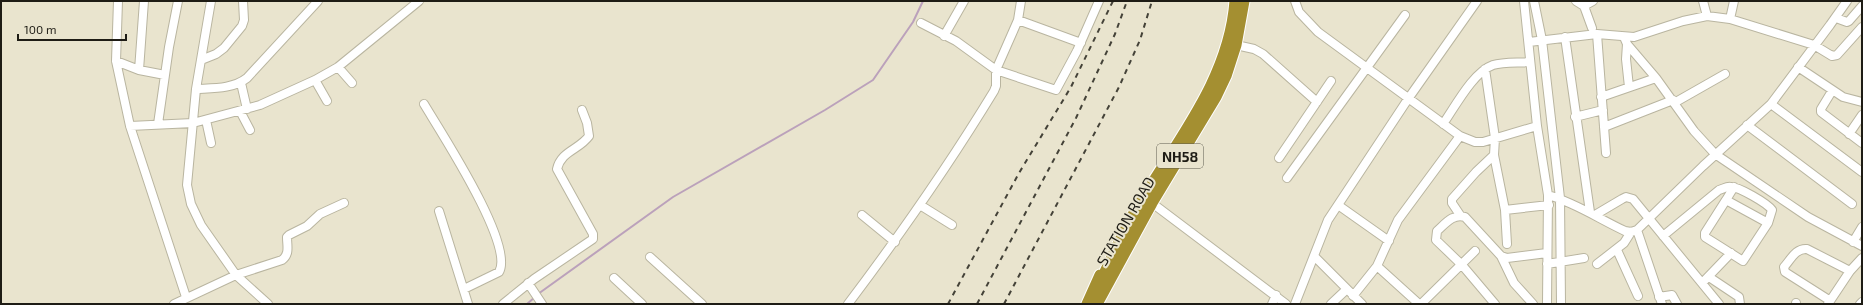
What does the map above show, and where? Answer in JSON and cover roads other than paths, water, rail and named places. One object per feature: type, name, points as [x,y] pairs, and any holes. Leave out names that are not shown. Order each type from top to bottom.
[{"type":"highway","name":"STATION ROAD","points":[[1089,304],[1126,221],[1210,80],[1224,43],[1232,1]]},
{"type":"highway","points":[[1089,304],[1135,212],[1206,96],[1225,54],[1232,28],[1235,1]]},
{"type":"highway","points":[[1094,304],[1125,241],[1208,102],[1219,80],[1232,42],[1237,19],[1238,1]]},
{"type":"highway","name":"STATION ROAD","points":[[1097,304],[1152,203],[1216,97],[1226,76],[1236,45],[1244,1]]},
{"type":"street","points":[[118,1],[116,62],[130,126],[186,297]]},
{"type":"street","points":[[138,70],[144,1]]},
{"type":"street","points":[[158,124],[178,1]]},
{"type":"street","points":[[212,1],[196,90],[187,185],[191,204],[201,225],[236,275],[268,304]]},
{"type":"street","points":[[201,60],[216,54],[224,48],[242,26],[244,20],[243,1]]},
{"type":"street","points":[[196,90],[240,83],[259,66],[318,1]]},
{"type":"street","points":[[130,126],[193,123],[260,105],[315,80],[338,67],[419,1]]},
{"type":"street","points":[[944,36],[964,1]]},
{"type":"street","points":[[848,304],[895,242],[968,134],[994,91],[996,86],[996,70],[1018,20],[1021,1]]},
{"type":"street","points":[[921,23],[956,41],[996,70],[1056,90],[1081,43],[1099,1]]},
{"type":"street","points":[[1295,1],[1299,12],[1318,32],[1460,136],[1475,142],[1537,126]]},
{"type":"street","points":[[1295,304],[1328,220],[1408,99],[1477,1]]},
{"type":"street","points":[[1524,1],[1537,126],[1549,206],[1547,304]]},
{"type":"street","points":[[1534,1],[1542,40],[1560,198],[1561,304]]},
{"type":"street","points":[[1576,1],[1584,6],[1595,31],[1606,153]]},
{"type":"street","points":[[1584,6],[1593,1]]},
{"type":"street","points":[[1703,1],[1707,16]]},
{"type":"street","points":[[1730,19],[1734,1]]},
{"type":"street","points":[[1597,264],[1617,250],[1634,231],[1715,154],[1771,104],[1836,18],[1846,1]]},
{"type":"street","points":[[1836,18],[1849,21],[1862,6]]},
{"type":"street","points":[[1287,178],[1405,15]]},
{"type":"street","points":[[1626,40],[1683,21],[1707,16],[1730,19],[1814,46],[1834,56],[1862,27]]},
{"type":"street","points":[[1018,20],[1081,43]]},
{"type":"street","points":[[1528,42],[1595,31],[1626,40],[1674,101],[1694,130],[1715,154],[1808,217],[1862,246]]},
{"type":"street","points":[[1565,37],[1575,118],[1592,214]]},
{"type":"street","points":[[1626,40],[1628,87]]},
{"type":"street","points":[[1236,45],[1254,48],[1263,54],[1317,102]]},
{"type":"street","points":[[116,62],[138,70],[165,75]]},
{"type":"street","points":[[1443,124],[1474,80],[1485,69],[1494,65],[1530,62]]},
{"type":"street","points":[[338,67],[352,83]]},
{"type":"street","points":[[1798,67],[1832,91],[1843,97],[1862,102]]},
{"type":"street","points":[[1485,69],[1495,138],[1494,155],[1505,210],[1506,244]]},
{"type":"street","points":[[1604,127],[1645,110],[1674,101],[1724,74]]},
{"type":"street","points":[[1601,96],[1656,78]]},
{"type":"street","points":[[315,80],[327,101]]},
{"type":"street","points":[[1279,158],[1331,81]]},
{"type":"street","points":[[240,83],[244,110],[250,130]]},
{"type":"street","points":[[1832,91],[1820,109],[1821,112],[1862,143]]},
{"type":"street","points":[[424,104],[473,185],[486,210],[503,262],[499,272],[464,289]]},
{"type":"street","points":[[1771,104],[1862,172]]},
{"type":"street","points":[[503,304],[528,283],[594,239],[593,234],[557,169],[562,158],[585,142],[589,136],[582,110]]},
{"type":"street","points":[[1575,118],[1603,110]]},
{"type":"street","points":[[1849,134],[1862,115]]},
{"type":"street","points":[[206,120],[211,143]]},
{"type":"street","points":[[1747,125],[1852,204]]},
{"type":"street","points":[[1353,296],[1377,266],[1390,241],[1398,220],[1460,136]]},
{"type":"street","points":[[1494,155],[1476,172],[1452,199],[1452,203],[1460,215],[1465,217],[1500,256],[1514,283],[1534,304],[1547,295]]},
{"type":"street","points":[[1664,236],[1719,190],[1726,187],[1734,187],[1769,207],[1772,214],[1743,261],[1705,237],[1734,187]]},
{"type":"street","points":[[1548,195],[1560,198],[1625,231],[1634,231]]},
{"type":"street","points":[[1592,214],[1622,199],[1630,197],[1719,304]]},
{"type":"street","points":[[1726,200],[1768,222]]},
{"type":"street","points":[[174,304],[186,297],[236,275],[284,259],[288,251],[287,237],[289,235],[307,226],[320,214],[344,203]]},
{"type":"street","points":[[1152,203],[1286,304]]},
{"type":"street","points":[[920,205],[952,225]]},
{"type":"street","points":[[1338,205],[1390,241]]},
{"type":"street","points":[[1505,210],[1549,206]]},
{"type":"street","points":[[439,212],[468,304]]},
{"type":"street","points":[[862,215],[895,242]]},
{"type":"street","points":[[1460,215],[1455,216],[1437,231],[1435,236],[1436,240],[1462,265],[1495,304]]},
{"type":"street","points":[[1853,242],[1862,227]]},
{"type":"street","points":[[1634,231],[1661,300],[1672,296],[1677,304]]},
{"type":"street","points":[[1850,271],[1807,249],[1802,248],[1798,250],[1784,267],[1785,272],[1829,302],[1850,271],[1862,258]]},
{"type":"street","points":[[1617,250],[1638,296]]},
{"type":"street","points":[[1377,266],[1420,304],[1475,251]]},
{"type":"street","points":[[1500,256],[1507,258],[1547,253]]},
{"type":"street","points":[[1702,283],[1731,253]]},
{"type":"street","points":[[650,257],[702,304]]},
{"type":"street","points":[[1314,257],[1362,304]]},
{"type":"street","points":[[1547,264],[1584,258]]},
{"type":"street","points":[[1709,277],[1739,298],[1740,304]]},
{"type":"street","points":[[614,278],[642,304]]},
{"type":"street","points":[[528,283],[542,304]]},
{"type":"street","points":[[1330,304],[1346,289]]},
{"type":"street","points":[[1272,304],[1276,295]]},
{"type":"waterway","points":[[538,294],[673,197],[825,110],[873,80],[913,22],[923,1]]},
{"type":"waterway","points":[[527,304],[535,297]]},
{"type":"railway","points":[[948,304],[1019,173],[1071,87],[1113,1]]},
{"type":"railway","points":[[977,304],[1076,118],[1115,34],[1127,1]]},
{"type":"railway","points":[[1004,304],[1119,87],[1140,40],[1152,1]]}]
